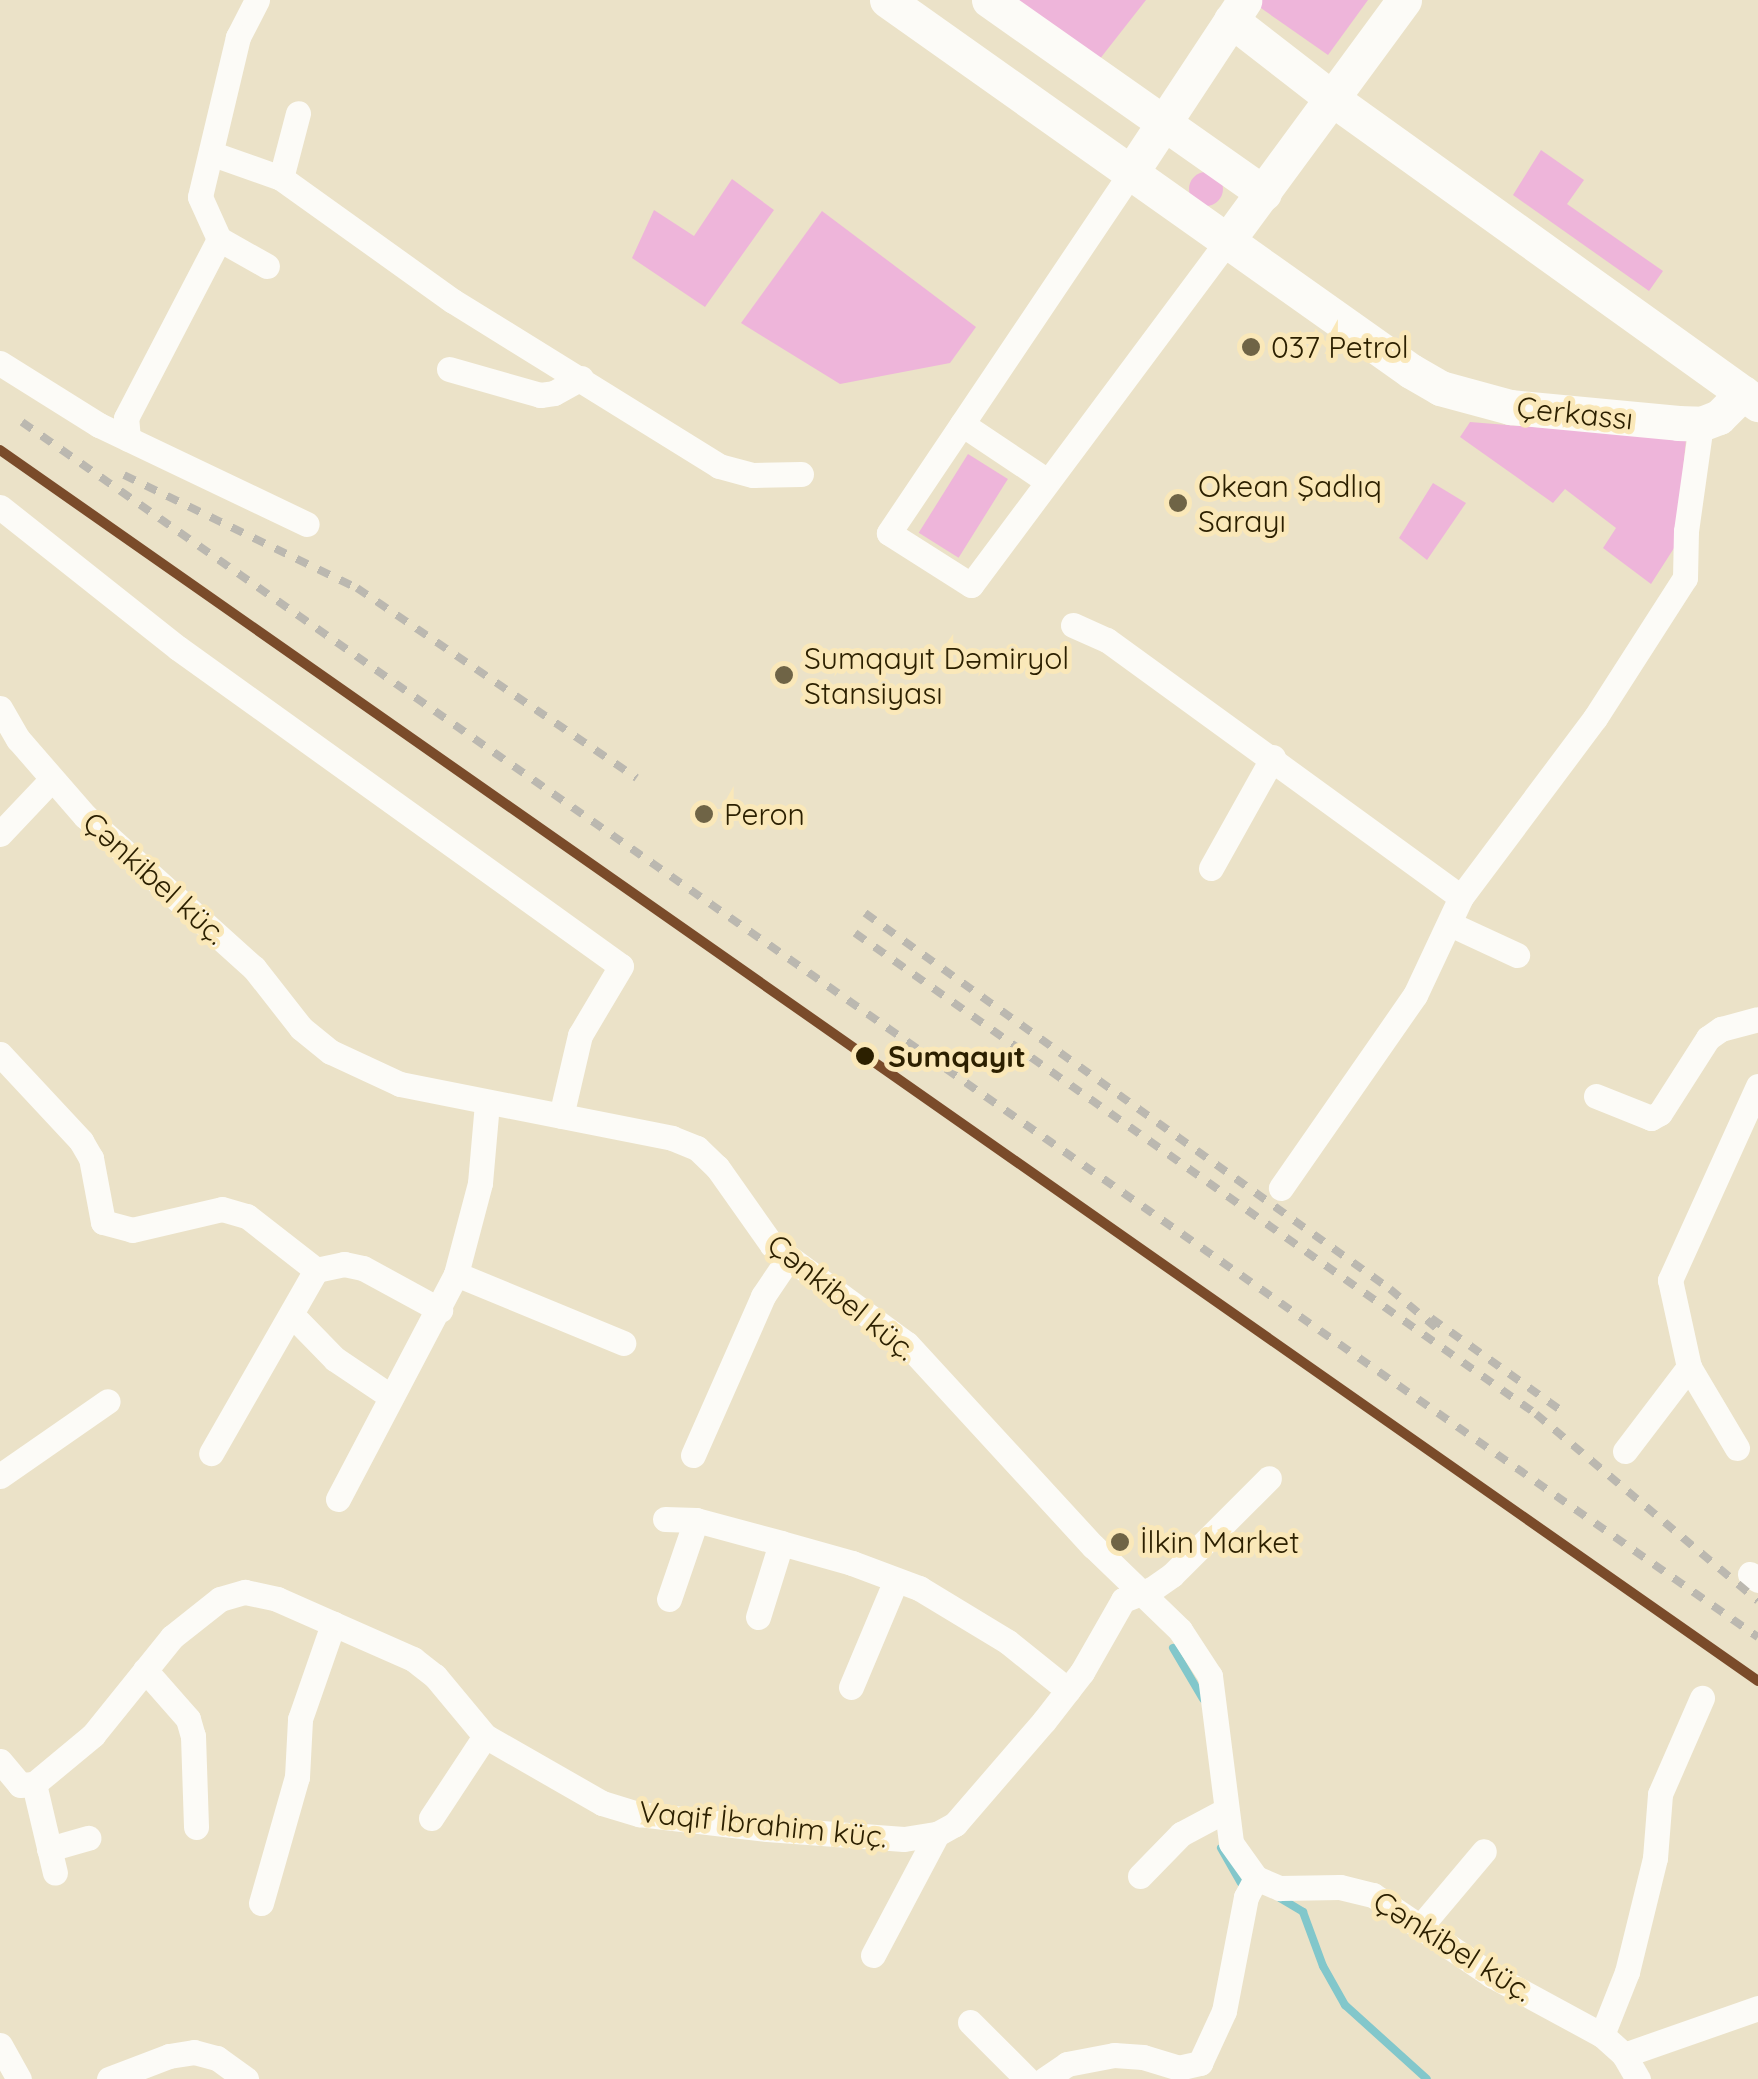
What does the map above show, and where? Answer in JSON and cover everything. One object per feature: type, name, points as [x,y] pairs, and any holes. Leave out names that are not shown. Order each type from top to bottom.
[{"type":"street","points":[[257,0],[238,36],[200,198],[219,240],[267,266]]},
{"type":"street","name":"Çerkassı","points":[[887,0],[1411,371],[1463,396],[1510,407],[1701,424]]},
{"type":"street","points":[[989,0],[1264,193]]},
{"type":"street","points":[[1281,1188],[1414,994],[1461,897],[1594,718],[1685,578],[1686,531],[1701,424],[1750,399],[1334,100],[1238,10],[889,534],[970,584],[1334,100],[1404,0]]},
{"type":"street","points":[[281,178],[298,113]]},
{"type":"street","points":[[213,154],[281,178],[453,301],[719,466],[753,475],[801,474]]},
{"type":"street","points":[[128,439],[126,418],[219,240]]},
{"type":"street","points":[[0,363],[128,439],[308,524]]},
{"type":"street","points":[[449,369],[540,395],[554,394],[581,378]]},
{"type":"street","points":[[962,424],[1047,481]]},
{"type":"street","points":[[0,507],[178,648],[621,966],[580,1036],[560,1116]]},
{"type":"street","points":[[1073,625],[1107,640],[1461,897]]},
{"type":"street","name":"Çənkibel küç.","points":[[0,708],[51,780],[254,968],[301,1028],[331,1052],[400,1084],[672,1138],[697,1148],[717,1167],[772,1246],[907,1344],[1093,1546],[1180,1630],[1210,1676],[1217,1702],[1226,1810],[1236,1855],[1256,1878],[1300,1891],[1357,1888],[1491,1975],[1602,2035],[1624,2055],[1638,2079]]},
{"type":"street","points":[[1212,868],[1273,758]]},
{"type":"street","points":[[0,834],[51,780]]},
{"type":"street","points":[[1450,924],[1517,954]]},
{"type":"street","points":[[1596,1096],[1651,1118],[1660,1113],[1708,1038],[1721,1029],[1758,1020]]},
{"type":"street","points":[[0,1054],[81,1142],[91,1158],[103,1222],[132,1230],[222,1210],[247,1216],[316,1270]]},
{"type":"street","points":[[1737,1448],[1689,1367],[1688,1349],[1672,1299],[1674,1264],[1758,1086]]},
{"type":"street","points":[[338,1499],[456,1274],[480,1183],[487,1104]]},
{"type":"street","points":[[693,1455],[763,1296],[788,1259]]},
{"type":"street","points":[[316,1270],[344,1264],[363,1268],[440,1310]]},
{"type":"street","points":[[211,1453],[316,1270]]},
{"type":"street","points":[[456,1274],[623,1343]]},
{"type":"street","points":[[293,1316],[336,1359],[390,1396]]},
{"type":"street","points":[[1625,1451],[1689,1367]]},
{"type":"street","points":[[0,1476],[108,1402]]},
{"type":"street","points":[[874,1954],[937,1834],[955,1824],[1068,1690],[1123,1600],[1172,1575],[1270,1478]]},
{"type":"street","points":[[664,1519],[696,1520],[782,1543],[919,1588],[1008,1642],[1068,1690]]},
{"type":"street","points":[[669,1599],[696,1520]]},
{"type":"street","points":[[758,1617],[782,1543]]},
{"type":"street","points":[[851,1687],[896,1580]]},
{"type":"street","name":"Vaqif İbrahim küç.","points":[[34,1784],[93,1735],[200,1611],[245,1592],[278,1599],[414,1659],[435,1676],[486,1736],[602,1802],[639,1814],[884,1838],[937,1834]]},
{"type":"street","points":[[260,1904],[296,1777],[300,1719],[333,1624]]},
{"type":"street","points":[[146,1670],[188,1719],[193,1736],[196,1828]]},
{"type":"street","points":[[1602,2035],[1627,1972],[1651,1877],[1660,1794],[1702,1698]]},
{"type":"street","points":[[430,1818],[486,1736]]},
{"type":"street","points":[[0,1761],[20,1784],[34,1784],[52,1861],[88,1838]]},
{"type":"street","points":[[1140,1876],[1182,1834],[1226,1810]]},
{"type":"street","points":[[1420,1927],[1484,1850]]},
{"type":"street","points":[[1044,2079],[1067,2064],[1114,2055],[1194,2074],[1224,2011],[1246,1896],[1256,1878]]},
{"type":"street","points":[[1624,2055],[1758,2008]]},
{"type":"street","points":[[970,2022],[1027,2079]]},
{"type":"street","points":[[0,2046],[18,2079]]},
{"type":"street","points":[[109,2079],[170,2056],[194,2052],[217,2058],[246,2079]]},
{"type":"shaded area","points":[[1015,0],[1146,0],[1099,60]]},
{"type":"shaded area","points":[[1262,0],[1368,0],[1328,55],[1258,6]]},
{"type":"shaded area","points":[[1541,150],[1584,180],[1567,204],[1663,271],[1649,291],[1513,195]]},
{"type":"shaded area","points":[[1206,172],[1218,177],[1223,189],[1218,201],[1206,206],[1194,201],[1189,189],[1194,177]]},
{"type":"shaded area","points":[[732,179],[774,210],[705,307],[632,258],[654,210],[694,236]]},
{"type":"shaded area","points":[[822,211],[976,327],[950,363],[840,384],[741,323]]},
{"type":"shaded area","points":[[1470,422],[1686,439],[1676,545],[1651,584],[1603,548],[1616,528],[1565,489],[1553,503],[1460,437]]},
{"type":"shaded area","points":[[968,454],[1008,479],[959,558],[919,533]]},
{"type":"shaded area","points":[[1433,483],[1466,503],[1427,560],[1399,538]]},
{"type":"waterway","points":[[1173,1648],[1203,1699]]},
{"type":"waterway","points":[[1221,1848],[1241,1883]]},
{"type":"waterway","points":[[1280,1898],[1303,1912],[1323,1966],[1345,2005],[1427,2079]]},
{"type":"railway","points":[[22,422],[1758,1637]]},
{"type":"railway","points":[[124,475],[357,588],[637,778]]},
{"type":"railway","points":[[865,913],[1390,1289],[1441,1332]]},
{"type":"railway","points":[[855,933],[1536,1414],[1758,1601]]},
{"type":"railway","points":[[1431,1318],[1566,1414]]},
{"type":"transit line","points":[[0,450],[1758,1681]]},
{"type":"place","name":"037 Petrol","points":[[1251,347]]},
{"type":"place","name":"Okean Şadlıq Sarayı","points":[[1178,503]]},
{"type":"place","name":"Sumqayıt Dəmiryol Stansiyası","points":[[784,675]]},
{"type":"place","name":"Peron","points":[[704,814]]},
{"type":"place","name":"Sumqayıt","points":[[865,1056]]},
{"type":"place","name":"İlkin Market","points":[[1120,1542]]}]
